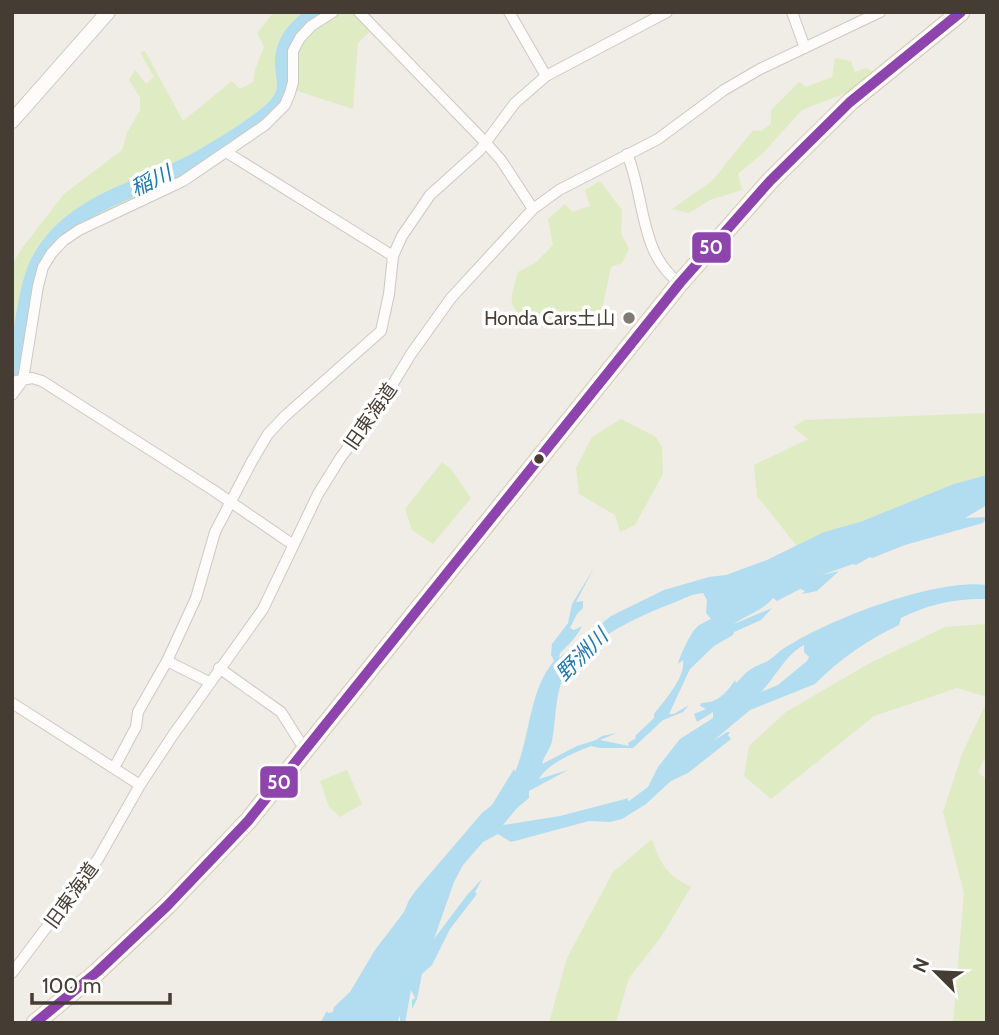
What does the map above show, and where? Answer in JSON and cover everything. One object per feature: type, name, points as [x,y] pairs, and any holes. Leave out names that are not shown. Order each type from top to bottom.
[{"type":"highway","points":[[35,1023],[97,972],[248,821],[680,282],[769,181],[822,128],[891,66],[961,12]]},
{"type":"highway","points":[[22,1023],[118,951]]},
{"type":"street","points":[[12,121],[108,12]]},
{"type":"street","points":[[12,395],[43,267],[51,254],[79,230],[183,181],[265,125],[285,105],[293,82],[293,51],[300,38],[311,26],[333,12]]},
{"type":"street","points":[[359,12],[501,160],[533,209]]},
{"type":"street","points":[[509,12],[546,76]]},
{"type":"street","points":[[114,768],[136,727],[138,712],[167,661],[196,598],[215,532],[268,434],[381,331],[393,256],[402,236],[430,195],[480,150],[516,103],[546,76],[667,12]]},
{"type":"street","points":[[792,12],[805,48]]},
{"type":"street","name":"旧東海道","points":[[12,973],[98,859],[140,785],[209,682],[263,609],[318,494],[341,457],[377,410],[411,354],[443,309],[533,209],[559,190],[658,139],[724,90],[880,12]]},
{"type":"street","points":[[226,152],[393,256]]},
{"type":"street","points":[[627,154],[638,199],[661,266],[680,282]]},
{"type":"street","points":[[16,381],[32,378],[42,380],[292,544]]},
{"type":"street","points":[[167,661],[209,682]]},
{"type":"street","points":[[219,668],[281,712],[305,750]]},
{"type":"street","points":[[12,703],[140,785]]},
{"type":"green space","points":[[274,12],[315,12],[309,22],[334,12],[352,12],[370,31],[358,43],[353,109],[282,86],[280,96],[268,110],[201,166],[60,238],[32,289],[15,344],[12,345],[12,265],[64,194],[122,150],[127,133],[140,110],[140,97],[129,80],[135,70],[146,84],[154,77],[140,52],[145,51],[183,121],[232,81],[240,89],[253,82],[264,47],[257,33]]},
{"type":"green space","points":[[835,58],[851,61],[855,72],[866,68],[873,72],[853,90],[802,110],[763,153],[738,174],[742,190],[710,200],[689,213],[672,209],[712,181],[753,130],[761,131],[771,124],[771,110],[799,82],[806,87],[832,77]]},
{"type":"green space","points":[[600,181],[622,210],[621,233],[629,249],[622,263],[611,267],[601,314],[540,327],[513,306],[512,293],[518,272],[535,263],[553,245],[548,219],[565,204],[572,212],[590,206],[585,190]]},
{"type":"green space","points":[[987,413],[987,482],[801,551],[757,496],[754,465],[808,439],[793,427],[805,420]]},
{"type":"green space","points":[[621,419],[656,437],[662,447],[663,474],[635,525],[620,532],[615,515],[579,494],[576,468],[592,437]]},
{"type":"green space","points":[[442,462],[451,469],[471,498],[433,544],[412,530],[405,509]]},
{"type":"green space","points":[[987,624],[987,697],[957,688],[874,716],[771,799],[744,776],[749,746],[786,712],[868,664],[945,627]]},
{"type":"green space","points":[[987,701],[987,754],[978,772],[987,780],[987,1023],[953,1023],[964,893],[943,812],[962,754]]},
{"type":"green space","points":[[347,770],[362,804],[340,817],[329,807],[320,781]]},
{"type":"green space","points":[[652,839],[666,868],[691,887],[661,937],[629,978],[616,1023],[549,1023],[567,958],[613,872]]},
{"type":"water","points":[[987,475],[987,505],[965,518],[987,517],[983,523],[905,545],[870,557],[856,565],[822,575],[839,571],[817,591],[802,594],[805,591],[800,589],[777,601],[773,598],[765,606],[734,624],[772,608],[761,620],[734,632],[714,646],[690,669],[669,714],[689,705],[683,712],[663,720],[633,748],[591,746],[555,763],[539,779],[568,770],[529,791],[529,798],[503,825],[560,816],[629,798],[629,801],[648,787],[658,767],[680,739],[713,718],[713,712],[697,722],[694,714],[706,709],[700,706],[701,703],[716,699],[749,670],[826,626],[882,604],[939,588],[987,585],[987,599],[943,603],[901,618],[899,625],[854,651],[815,684],[750,710],[713,741],[727,732],[730,732],[728,735],[731,739],[688,773],[671,781],[646,804],[622,819],[610,822],[589,821],[511,842],[498,834],[483,842],[463,865],[454,882],[434,939],[482,879],[475,892],[477,894],[450,929],[432,965],[422,974],[412,1009],[412,1000],[415,998],[411,990],[405,1023],[400,1023],[400,1015],[397,1023],[320,1023],[327,1011],[333,1012],[334,1007],[350,992],[417,889],[482,813],[492,805],[514,769],[515,772],[534,700],[554,661],[551,655],[552,644],[568,623],[572,604],[594,568],[576,602],[583,601],[583,608],[570,628],[574,630],[582,626],[560,653],[559,658],[611,616],[664,590],[726,575],[767,560],[824,532],[860,522],[954,484]],"holes":[[[703,593],[707,600],[706,613],[711,619],[699,625],[691,634],[678,664],[683,660],[678,681],[654,714],[654,718],[628,743],[629,746],[600,740],[617,733],[602,736],[542,764],[552,741],[560,685],[571,665],[582,653],[627,623],[687,597]],[[804,645],[804,652],[809,657],[807,661],[778,685],[761,692],[787,660]]]},
{"type":"waterway","name":"稲川","points":[[12,371],[33,275],[51,242],[68,225],[87,212],[195,161],[271,111],[279,103],[285,88],[283,60],[286,46],[297,29],[317,12]]},
{"type":"transit line","name":"50","points":[[35,1023],[97,972],[167,906],[248,821],[680,283],[770,181],[850,102],[961,12]]},
{"type":"place","name":"Honda Cars土山","points":[[629,318]]},
{"type":"water label","name":"野洲川","points":[[582,655]]}]
